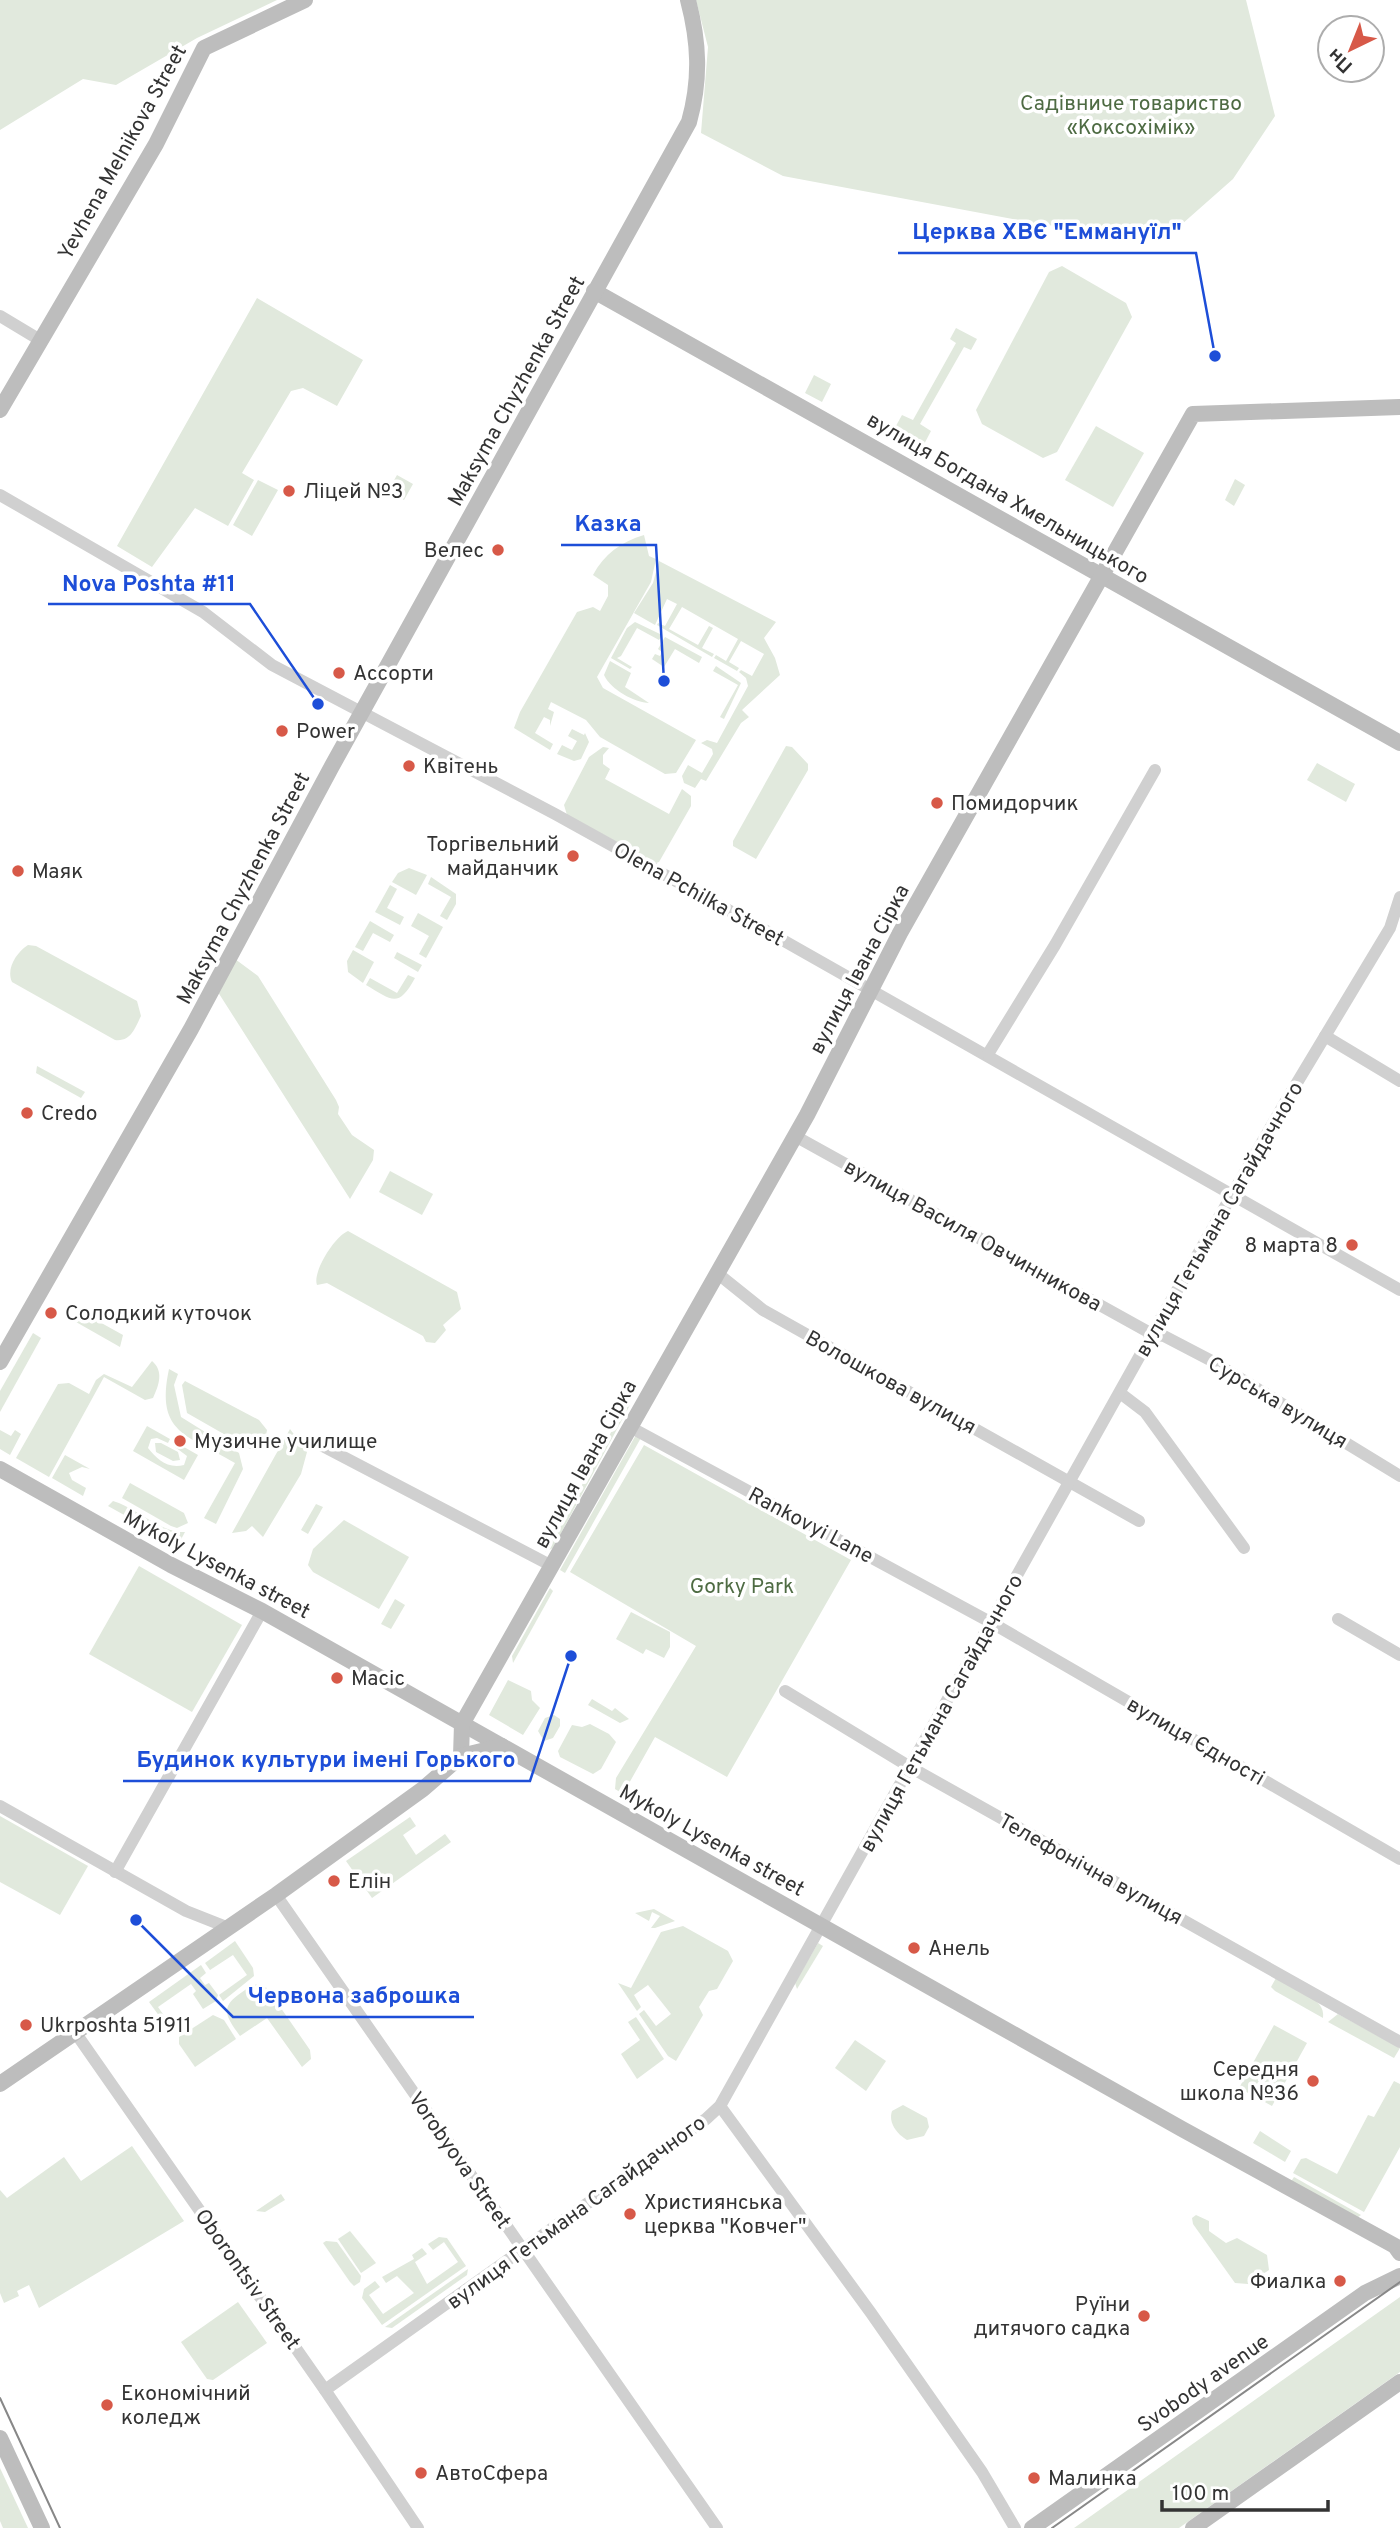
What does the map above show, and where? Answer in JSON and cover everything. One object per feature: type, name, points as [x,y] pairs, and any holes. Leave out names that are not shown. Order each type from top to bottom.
[{"type":"street","name":"Yevhena Melnikova Street","points":[[0,410],[156,144],[204,48],[306,0]]},
{"type":"street","name":"Maksyma Chyzhenka Street","points":[[0,1363],[191,1029],[362,713],[689,122],[698,83],[699,49],[688,0]]},
{"type":"street","name":"вулиця Богдана Хмельницького","points":[[594,291],[1400,743]]},
{"type":"street","points":[[0,316],[40,340]]},
{"type":"street","name":"вулиця Івана Сірка","points":[[463,1724],[794,1136],[870,989],[1193,414],[1400,407]]},
{"type":"street","name":"Olena Pchilka Street","points":[[0,495],[203,612],[272,665],[520,795],[988,1054],[1400,1290]]},
{"type":"street","points":[[988,1054],[1055,945],[1155,770]]},
{"type":"street","name":"вулиця Гетьмана Сагайдачного","points":[[326,2390],[706,2119],[720,2106],[1232,1194],[1325,1036],[1395,931],[1400,897]]},
{"type":"street","points":[[1325,1036],[1400,1081]]},
{"type":"street","name":"вулиця Василя Овчинникова","points":[[794,1136],[1152,1334]]},
{"type":"street","name":"Волошкова вулиця","points":[[717,1273],[763,1310],[1139,1521]]},
{"type":"street","name":"Сурська вулиця","points":[[1152,1334],[1164,1336],[1210,1360],[1400,1476]]},
{"type":"street","points":[[1120,1393],[1145,1412],[1244,1548]]},
{"type":"street","name":"Rankovyi Lane","points":[[630,1427],[992,1623]]},
{"type":"street","points":[[313,1441],[552,1566]]},
{"type":"street","name":"Mykoly Lysenka street","points":[[0,1469],[171,1566],[262,1611],[1395,2246],[1400,2253]]},
{"type":"street","points":[[115,1872],[262,1611]]},
{"type":"street","points":[[1338,1619],[1400,1655]]},
{"type":"street","name":"вулиця Єдності","points":[[992,1623],[1400,1859]]},
{"type":"street","name":"Телефонічна вулиця","points":[[785,1691],[911,1767],[1400,2042]]},
{"type":"street","points":[[461,1756],[463,1724]]},
{"type":"street","points":[[0,2084],[276,1895],[423,1789],[461,1756],[502,1746]]},
{"type":"street","points":[[0,1806],[186,1911],[229,1927]]},
{"type":"street","name":"Vorobyova Street","points":[[276,1895],[717,2528]]},
{"type":"street","points":[[186,1911],[203,1928],[203,1937],[194,1952]]},
{"type":"street","name":"Oborontsiv Street","points":[[75,2032],[326,2390],[418,2528]]},
{"type":"street","points":[[720,2106],[982,2472],[1015,2528]]},
{"type":"street","name":"Svobody avenue","points":[[1032,2528],[1365,2293],[1400,2276]]},
{"type":"street","points":[[1194,2528],[1400,2382]]},
{"type":"street","points":[[0,2438],[42,2528]]},
{"type":"green space","points":[[0,0],[277,0],[197,38],[116,85],[83,79],[0,130]]},
{"type":"green space","name":"Садівниче товариство «Коксохімік»","points":[[696,0],[1246,0],[1275,116],[1233,179],[1173,232],[1044,225],[783,176],[701,133],[708,47]]},
{"type":"green space","points":[[1062,266],[1126,303],[1132,317],[1057,452],[1043,458],[982,424],[976,410],[1049,272]]},
{"type":"green space","points":[[257,298],[363,360],[337,406],[303,388],[291,391],[242,473],[254,480],[228,526],[195,508],[152,567],[117,546]]},
{"type":"green space","points":[[956,328],[977,339],[971,350],[964,347],[920,424],[931,431],[921,450],[892,433],[902,415],[913,420],[956,343],[950,339]]},
{"type":"green space","points":[[814,375],[831,384],[822,402],[805,393]]},
{"type":"green space","points":[[1096,426],[1144,453],[1113,507],[1065,480]]},
{"type":"green space","points":[[397,475],[413,484],[404,500],[388,491]]},
{"type":"green space","points":[[1235,479],[1245,485],[1234,506],[1225,500]]},
{"type":"green space","points":[[258,480],[278,490],[252,536],[233,525]]},
{"type":"green space","points":[[644,535],[649,556],[656,559],[651,582],[597,677],[603,688],[696,740],[676,773],[665,774],[600,737],[586,720],[551,702],[548,709],[554,712],[550,726],[550,720],[544,717],[535,733],[553,744],[550,750],[514,728],[520,712],[577,612],[593,607],[600,611],[608,596],[608,585],[593,575],[597,568],[614,550]]},
{"type":"green space","points":[[659,561],[776,622],[764,638],[775,658],[780,675],[742,710],[749,717],[741,723],[706,781],[701,779],[695,788],[684,783],[682,776],[688,765],[702,773],[713,754],[712,749],[701,743],[707,740],[717,743],[748,686],[746,678],[739,672],[741,670],[752,676],[764,654],[741,641],[729,662],[739,668],[737,671],[714,658],[716,655],[726,661],[738,639],[682,607],[669,629],[698,645],[709,626],[713,628],[702,648],[714,654],[712,657],[657,625],[658,623],[665,626],[677,604],[667,599],[655,625],[634,613],[653,583]]},
{"type":"green space","points":[[635,622],[662,635],[659,640],[637,628],[621,656],[617,658],[632,667],[630,669],[611,658],[627,628]]},
{"type":"green space","points":[[665,637],[702,657],[699,663],[675,649],[664,667],[652,659],[655,654],[660,656],[662,652],[658,649]]},
{"type":"green space","points":[[610,661],[631,673],[625,687],[649,703],[630,698],[607,680],[604,675]]},
{"type":"green space","points":[[716,666],[741,683],[724,719],[720,717],[738,685],[713,671]]},
{"type":"green space","points":[[572,729],[584,735],[585,733],[589,742],[581,759],[574,761],[557,754],[562,745],[572,750],[577,741],[568,736]]},
{"type":"green space","points":[[786,746],[792,747],[808,764],[808,770],[756,859],[733,846],[733,841]]},
{"type":"green space","points":[[603,747],[609,748],[603,755],[603,764],[610,769],[605,779],[669,814],[682,789],[691,796],[691,806],[659,862],[656,863],[567,815],[564,805],[589,757]]},
{"type":"green space","points":[[1317,763],[1355,784],[1346,802],[1307,780]]},
{"type":"green space","points":[[409,868],[427,875],[416,895],[392,882],[398,873]]},
{"type":"green space","points":[[431,877],[456,894],[456,904],[447,920],[440,916],[451,897],[428,884]]},
{"type":"green space","points":[[390,885],[397,889],[387,908],[404,917],[400,925],[375,912]]},
{"type":"green space","points":[[418,913],[443,927],[426,958],[419,954],[429,936],[411,926]]},
{"type":"green space","points":[[370,921],[394,935],[390,942],[373,933],[363,951],[355,947]]},
{"type":"green space","points":[[28,945],[36,946],[137,1001],[141,1016],[132,1033],[125,1039],[115,1040],[12,982],[10,972],[13,962]]},
{"type":"green space","points":[[353,950],[374,962],[363,983],[348,972],[347,961]]},
{"type":"green space","points":[[397,952],[422,965],[418,972],[394,958]]},
{"type":"green space","points":[[235,959],[258,976],[336,1100],[338,1114],[352,1135],[374,1150],[373,1160],[350,1199],[216,989]]},
{"type":"green space","points":[[408,975],[415,978],[399,998],[388,998],[366,985],[370,978],[397,993]]},
{"type":"green space","points":[[37,1066],[85,1092],[81,1098],[36,1073]]},
{"type":"green space","points":[[390,1171],[433,1194],[422,1215],[379,1192]]},
{"type":"green space","points":[[348,1231],[457,1292],[461,1309],[443,1325],[446,1330],[435,1343],[426,1342],[423,1336],[327,1283],[317,1285],[318,1272],[326,1255]]},
{"type":"green space","points":[[79,1316],[92,1323],[96,1320],[123,1335],[120,1347],[76,1322]]},
{"type":"green space","points":[[33,1333],[41,1338],[0,1412],[0,1391]]},
{"type":"green space","points":[[152,1361],[159,1374],[153,1398],[145,1400],[104,1377],[49,1477],[16,1458],[58,1384],[69,1383],[89,1394],[96,1380],[104,1374],[132,1387]]},
{"type":"green space","points":[[169,1369],[178,1374],[174,1385],[181,1417],[239,1453],[243,1469],[216,1524],[204,1518],[235,1463],[190,1438],[171,1420],[166,1391]]},
{"type":"green space","points":[[185,1381],[259,1420],[267,1430],[265,1441],[250,1449],[187,1413],[182,1385]]},
{"type":"green space","points":[[630,1405],[553,1548],[545,1552],[625,1407]]},
{"type":"green space","points":[[147,1426],[170,1439],[168,1443],[157,1438],[151,1439],[148,1448],[163,1462],[172,1466],[184,1465],[187,1456],[175,1447],[177,1443],[198,1455],[184,1480],[133,1451]]},
{"type":"green space","points":[[290,1429],[307,1452],[301,1474],[263,1537],[252,1526],[246,1531],[232,1533]]},
{"type":"green space","points":[[0,1430],[11,1436],[15,1430],[21,1434],[10,1455],[0,1449]]},
{"type":"green space","points":[[637,1433],[642,1436],[565,1573],[560,1570]]},
{"type":"green space","points":[[155,1443],[161,1443],[178,1452],[180,1460],[173,1461],[156,1452]]},
{"type":"green space","name":"Gorky Park","points":[[644,1445],[851,1560],[727,1777],[655,1737],[623,1794],[615,1789],[616,1778],[696,1646],[570,1572]]},
{"type":"green space","points":[[65,1455],[90,1469],[82,1467],[69,1473],[72,1480],[86,1488],[83,1496],[52,1478]]},
{"type":"green space","points":[[130,1483],[184,1513],[188,1523],[177,1528],[171,1526],[122,1498]]},
{"type":"green space","points":[[113,1501],[167,1529],[185,1532],[178,1545],[108,1506]]},
{"type":"green space","points":[[316,1504],[323,1507],[308,1534],[301,1530]]},
{"type":"green space","points":[[344,1520],[409,1557],[379,1609],[313,1572],[308,1565],[313,1549]]},
{"type":"green space","points":[[139,1566],[242,1625],[192,1712],[89,1654]]},
{"type":"green space","points":[[550,1588],[553,1591],[513,1663],[512,1656]]},
{"type":"green space","points":[[395,1599],[405,1605],[391,1629],[381,1624]]},
{"type":"green space","points":[[631,1612],[670,1632],[670,1647],[664,1658],[646,1649],[643,1654],[616,1639]]},
{"type":"green space","points":[[508,1680],[531,1691],[532,1700],[540,1708],[523,1735],[489,1715]]},
{"type":"green space","points":[[592,1699],[612,1711],[615,1708],[629,1719],[620,1723],[588,1705]]},
{"type":"green space","points":[[554,1715],[560,1719],[560,1726],[553,1738],[544,1741],[538,1731],[545,1718]]},
{"type":"green space","points":[[590,1724],[609,1734],[616,1742],[601,1769],[593,1774],[560,1757],[558,1751],[572,1725],[582,1727]]},
{"type":"green space","points":[[0,1816],[88,1866],[60,1915],[0,1882]]},
{"type":"green space","points":[[410,1817],[416,1826],[403,1835],[416,1855],[445,1834],[451,1842],[372,1898],[346,1861]]},
{"type":"green space","points":[[654,1909],[675,1921],[651,1928],[660,1916],[652,1912],[649,1921],[635,1913]]},
{"type":"green space","points":[[683,1926],[728,1951],[733,1961],[717,1989],[709,1991],[699,2007],[703,2015],[676,2061],[668,2056],[639,2014],[644,2010],[656,2026],[671,2014],[648,1985],[634,1995],[641,2007],[637,2011],[618,1983],[631,1988],[661,1932]]},
{"type":"green space","points":[[235,1941],[253,1968],[254,1976],[223,2001],[219,1995],[247,1975],[233,1955],[210,1970],[205,1963]]},
{"type":"green space","points":[[818,1943],[823,1946],[797,1989],[795,1983]]},
{"type":"green space","points":[[201,1965],[206,1973],[200,1978],[205,1985],[209,1983],[218,1995],[216,2001],[203,2009],[193,1994],[196,1991],[191,1984],[158,2007],[172,2027],[168,2028],[149,2002]]},
{"type":"green space","points":[[1276,1978],[1314,1999],[1323,2011],[1323,2018],[1275,1991],[1271,1987]]},
{"type":"green space","points":[[258,1984],[267,1988],[310,2050],[311,2059],[302,2067],[267,2018],[240,2036],[229,2019],[227,2010],[232,2000]]},
{"type":"green space","points":[[1338,2014],[1400,2048],[1394,2058],[1328,2022]]},
{"type":"green space","points":[[213,2015],[224,2020],[236,2039],[195,2067],[179,2044],[179,2037]]},
{"type":"green space","points":[[636,2017],[664,2059],[637,2079],[621,2054],[640,2040],[628,2022]]},
{"type":"green space","points":[[1274,2025],[1307,2043],[1272,2106],[1239,2088]]},
{"type":"green space","points":[[855,2040],[886,2061],[866,2091],[835,2068]]},
{"type":"green space","points":[[1394,2081],[1400,2084],[1400,2147],[1364,2212],[1293,2173],[1301,2159],[1306,2158],[1337,2174],[1368,2115],[1374,2117]]},
{"type":"green space","points":[[903,2105],[927,2118],[929,2127],[924,2136],[907,2140],[894,2128],[892,2111]]},
{"type":"green space","points":[[1260,2131],[1291,2151],[1285,2162],[1253,2143]]},
{"type":"green space","points":[[132,2146],[184,2221],[39,2308],[29,2285],[17,2291],[19,2296],[4,2303],[0,2293],[0,2190],[7,2198],[64,2157],[81,2181]]},
{"type":"green space","points":[[1294,2177],[1361,2215],[1357,2218],[1290,2183]]},
{"type":"green space","points":[[281,2194],[285,2200],[265,2212],[256,2211]]},
{"type":"green space","points":[[1196,2215],[1209,2221],[1209,2231],[1226,2243],[1237,2238],[1267,2255],[1269,2270],[1248,2284],[1235,2283],[1193,2224],[1192,2218]]},
{"type":"green space","points":[[350,2231],[376,2263],[361,2273],[338,2239]]},
{"type":"green space","points":[[439,2237],[447,2238],[466,2266],[382,2325],[362,2298],[364,2289],[375,2281],[380,2287],[369,2295],[383,2314],[414,2293],[397,2276],[386,2283],[382,2277],[414,2259],[412,2255],[422,2248],[427,2254],[415,2262],[427,2284],[458,2262],[444,2242],[433,2250],[428,2244]]},
{"type":"green space","points":[[337,2242],[361,2276],[360,2282],[354,2286],[350,2282],[323,2243]]},
{"type":"green space","points":[[468,2269],[467,2275],[392,2328],[385,2327]]},
{"type":"green space","points":[[1400,2297],[1400,2372],[1179,2528],[1074,2528]]},
{"type":"green space","points":[[238,2302],[267,2343],[213,2380],[207,2379],[181,2342]]},
{"type":"green space","points":[[0,2468],[28,2528],[3,2528],[0,2521]]},
{"type":"tram line","points":[[1052,2528],[1400,2282]]},
{"type":"tram line","points":[[0,2398],[60,2528]]},
{"type":"place","name":"Церква ХВЄ \"Еммануїл\"","points":[[1215,356]]},
{"type":"place","name":"Ліцей №3","points":[[289,491]]},
{"type":"place","name":"Велес","points":[[498,550]]},
{"type":"place","name":"Ассорти","points":[[339,673]]},
{"type":"place","name":"Казка","points":[[664,681]]},
{"type":"place","name":"Nova Poshta #11","points":[[318,704]]},
{"type":"place","name":"Power","points":[[282,731]]},
{"type":"place","name":"Квітень","points":[[409,766]]},
{"type":"place","name":"Помидорчик","points":[[937,803]]},
{"type":"place","name":"Торгівельний майданчик","points":[[573,856]]},
{"type":"place","name":"Маяк","points":[[18,871]]},
{"type":"place","name":"Credo","points":[[27,1113]]},
{"type":"place","name":"8 марта 8","points":[[1352,1245]]},
{"type":"place","name":"Солодкий куточок","points":[[51,1313]]},
{"type":"place","name":"Музичне училище","points":[[180,1441]]},
{"type":"place","name":"Будинок культури імені Горького","points":[[571,1656]]},
{"type":"place","name":"Macic","points":[[337,1678]]},
{"type":"place","name":"Елін","points":[[334,1881]]},
{"type":"place","name":"Червона заброшка","points":[[136,1920]]},
{"type":"place","name":"Анель","points":[[914,1948]]},
{"type":"place","name":"Ukrposhta 51911","points":[[26,2025]]},
{"type":"place","name":"Середня школа №36","points":[[1313,2081]]},
{"type":"place","name":"Християнська церква \"Ковчег\"","points":[[630,2214]]},
{"type":"place","name":"Фиалка","points":[[1340,2281]]},
{"type":"place","name":"Руїни дитячого садка","points":[[1144,2316]]},
{"type":"place","name":"Економічний коледж","points":[[107,2405]]},
{"type":"place","name":"АвтоСфера","points":[[421,2473]]},
{"type":"place","name":"Малинка","points":[[1034,2478]]}]
